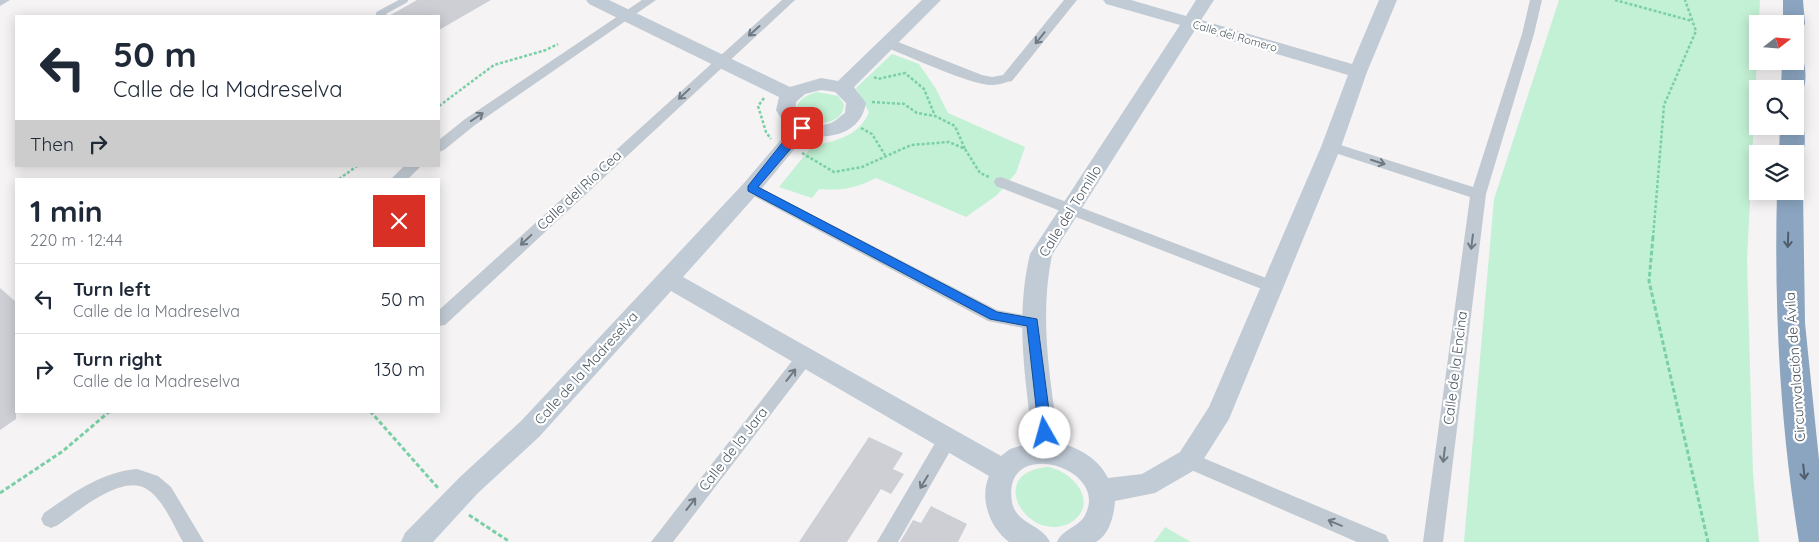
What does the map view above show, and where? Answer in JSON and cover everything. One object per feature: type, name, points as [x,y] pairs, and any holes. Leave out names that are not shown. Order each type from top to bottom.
[{"type":"highway","points":[[1793,0],[1794,15]]},
{"type":"highway","name":"Circunvalación de Ávila","points":[[1790,200],[1788,253],[1792,358],[1805,482],[1816,542]]},
{"type":"street","points":[[0,2],[4,0]]},
{"type":"street","points":[[595,0],[791,95]]},
{"type":"street","points":[[440,146],[470,122],[650,0]]},
{"type":"street","name":"Calle del Río Cea","points":[[440,319],[720,61],[789,0]]},
{"type":"street","points":[[842,88],[932,0]]},
{"type":"street","points":[[888,43],[979,79],[992,81],[1007,78],[1071,0]]},
{"type":"street","name":"Calle del Romero","points":[[1112,0],[1358,72]]},
{"type":"street","name":"Calle del Tomillo","points":[[1047,451],[1033,323],[1035,274],[1041,254],[1205,0]]},
{"type":"street","points":[[1101,491],[1146,485],[1189,460],[1220,412],[1331,147],[1358,72],[1388,0]]},
{"type":"street","name":"Calle de la Encina","points":[[1433,542],[1478,194],[1528,34],[1536,0]]},
{"type":"street","points":[[832,85],[842,88],[849,92],[856,103],[854,116],[848,121],[827,130],[802,128],[793,124],[786,117],[784,110],[785,102],[791,95],[810,86],[832,85]]},
{"type":"street","name":"Calle de la Madreselva","points":[[415,542],[452,503],[530,430],[667,278],[752,188],[802,128]]},
{"type":"street","points":[[1331,147],[1478,194]]},
{"type":"street","points":[[399,178],[413,167]]},
{"type":"street","points":[[1002,182],[1070,210],[1273,287]]},
{"type":"street","points":[[752,188],[994,316],[1033,323]]},
{"type":"street","points":[[667,278],[1004,471]]},
{"type":"street","name":"Calle de la Jara","points":[[661,542],[805,357]]},
{"type":"street","points":[[887,542],[948,439]]},
{"type":"street","points":[[1036,542],[1020,535],[1009,524],[1001,511],[997,497],[998,483],[1004,471],[1015,460],[1030,453],[1047,451],[1075,459],[1091,473],[1101,491],[1102,505],[1099,518],[1092,530],[1072,542]]},
{"type":"street","points":[[1189,460],[1379,542]]},
{"type":"street","points":[[51,519],[101,484],[129,477],[148,479],[163,492],[194,542]]},
{"type":"lane","points":[[382,15],[379,14],[405,0]]},
{"type":"path","points":[[1615,0],[1692,21]]},
{"type":"path","points":[[1685,0],[1696,31],[1664,106],[1649,281],[1708,542]]},
{"type":"path","points":[[440,105],[494,65],[546,50],[561,42]]},
{"type":"path","points":[[856,103],[904,104],[917,113],[935,116],[955,126],[965,149],[980,173],[1002,182]]},
{"type":"path","points":[[848,121],[872,134],[884,155]]},
{"type":"path","points":[[815,161],[834,172],[862,167],[884,155],[911,145],[949,142],[965,149]]},
{"type":"path","points":[[340,178],[357,167]]},
{"type":"path","points":[[0,493],[62,451],[108,413]]},
{"type":"path","points":[[372,413],[452,503],[510,542]]},
{"type":"green space","points":[[1559,0],[1760,0],[1759,15],[1749,15],[1749,70],[1757,70],[1756,80],[1749,80],[1749,135],[1753,135],[1753,145],[1749,145],[1750,200],[1747,261],[1753,474],[1759,542],[1464,542],[1494,199]]},
{"type":"green space","points":[[892,54],[919,64],[936,89],[948,113],[1025,147],[1016,173],[997,195],[966,217],[876,178],[849,188],[835,190],[819,189],[812,198],[779,187],[813,145],[830,142],[846,136],[860,126],[869,112],[856,88]]},
{"type":"green space","points":[[817,92],[838,96],[844,104],[842,112],[837,118],[822,123],[806,120],[800,115],[796,108],[802,99]]},
{"type":"green space","points":[[1049,467],[1059,470],[1076,483],[1084,500],[1083,508],[1078,517],[1068,524],[1052,527],[1038,523],[1026,515],[1018,504],[1016,492],[1019,480],[1030,471]]},
{"type":"green space","points":[[1165,527],[1191,542],[1154,542]]},
{"type":"building","points":[[417,0],[491,0],[440,29],[440,15],[391,15]]},
{"type":"building","points":[[0,288],[15,301],[16,419],[0,430]]},
{"type":"building","points":[[869,437],[903,453],[893,469],[904,474],[891,494],[881,489],[847,542],[799,542]]},
{"type":"building","points":[[931,506],[967,524],[958,542],[900,542],[913,520],[921,523]]},
{"type":"route","points":[[802,128],[752,188],[994,316],[1033,323],[1045,433]]}]
